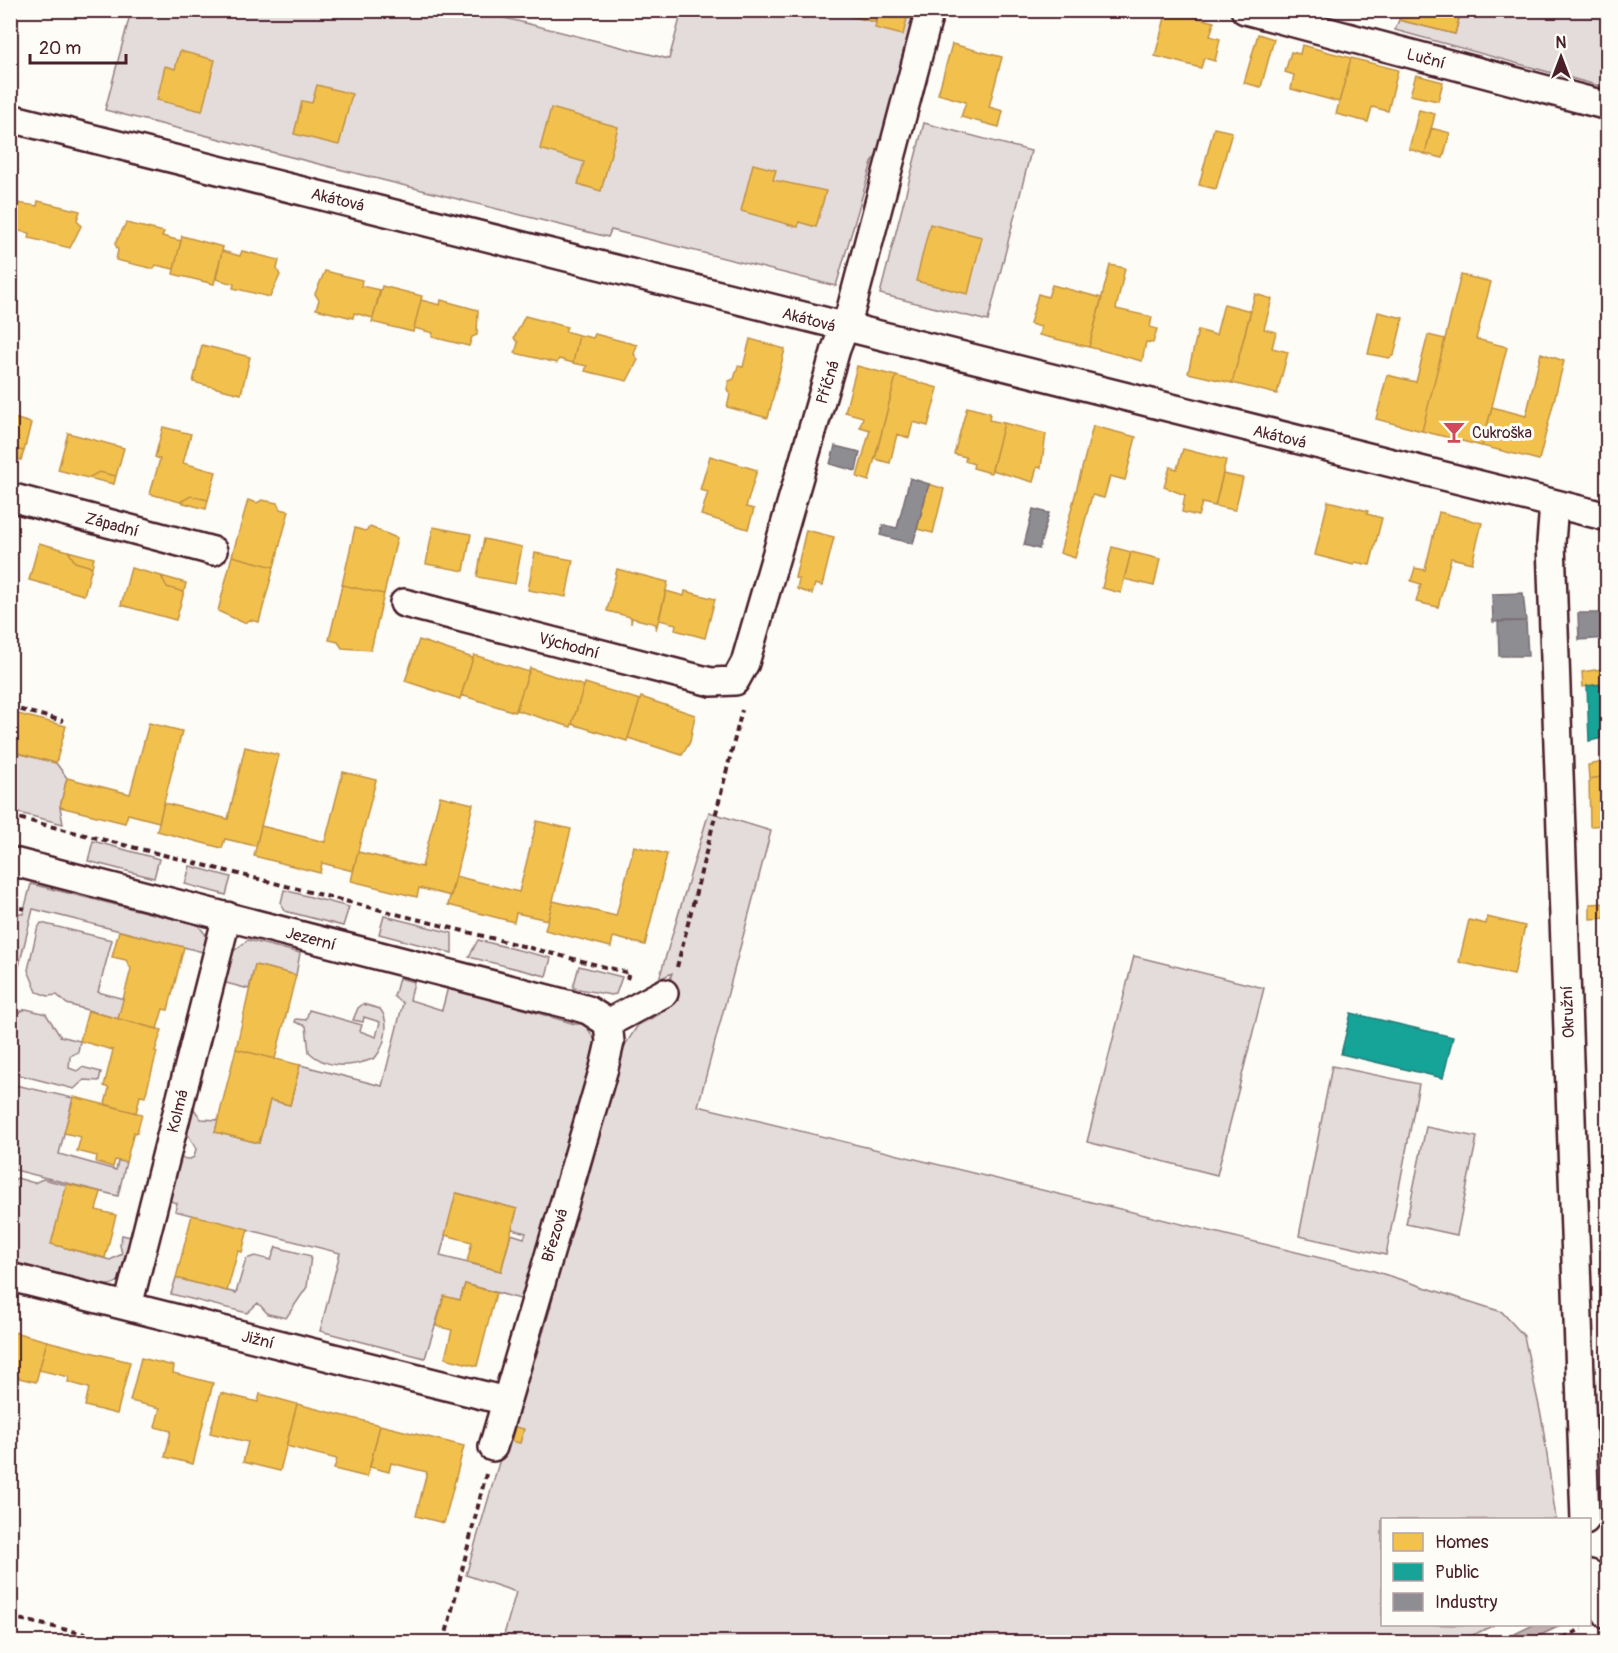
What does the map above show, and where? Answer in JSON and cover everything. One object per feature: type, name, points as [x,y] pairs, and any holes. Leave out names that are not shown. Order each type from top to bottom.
[{"type":"street","name":"Příčná","points":[[735,681],[745,663],[843,328],[850,313],[930,10]]},
{"type":"street","name":"Luční","points":[[1245,10],[1608,106]]},
{"type":"street","name":"Akátová","points":[[10,118],[843,328],[1608,517]]},
{"type":"street","name":"Západní","points":[[10,497],[213,551]]},
{"type":"street","name":"Okružní","points":[[1554,504],[1551,543],[1585,1518]]},
{"type":"street","name":"Východní","points":[[404,603],[711,682],[735,681]]},
{"type":"street","name":"Jezerní","points":[[10,861],[571,1005],[588,1010],[608,1023]]},
{"type":"street","name":"Kolmá","points":[[128,1306],[227,916]]},
{"type":"street","points":[[608,1023],[664,993]]},
{"type":"street","name":"Březová","points":[[493,1447],[604,1068],[610,1042],[608,1023]]},
{"type":"street","name":"Jižní","points":[[10,1277],[506,1401]]},
{"type":"street","points":[[1591,1578],[1596,1597],[1608,1615]]},
{"type":"path","points":[[10,24],[18,10]]},
{"type":"path","points":[[664,993],[672,987],[743,707],[735,681]]},
{"type":"path","points":[[10,707],[63,721]]},
{"type":"path","points":[[10,816],[629,973],[626,983]]},
{"type":"path","points":[[10,905],[25,909]]},
{"type":"path","points":[[444,1642],[493,1447]]},
{"type":"path","points":[[10,1617],[120,1642]]},
{"type":"path","points":[[1553,1642],[1582,1628]]},
{"type":"shaded area","points":[[131,11],[477,11],[669,59],[682,11],[829,11],[875,22],[878,11],[918,11],[879,161],[873,159],[836,286],[611,230],[608,237],[105,110]]},
{"type":"shaded area","points":[[1461,11],[1607,11],[1607,88],[1395,30],[1399,20],[1455,34]]},
{"type":"shaded area","points":[[924,123],[1031,151],[988,321],[880,294]]},
{"type":"shaded area","points":[[10,751],[56,763],[67,778],[60,807],[63,824],[11,811]]},
{"type":"shaded area","points":[[709,812],[771,831],[698,1106],[1374,1271],[1502,1312],[1524,1336],[1542,1420],[1556,1518],[1381,1518],[1381,1626],[1492,1626],[1458,1642],[502,1642],[516,1592],[466,1575],[529,1360],[536,1357],[551,1306],[549,1296],[580,1191],[586,1186],[623,1048],[638,1025],[660,1014],[672,973],[659,979]]},
{"type":"shaded area","points":[[93,841],[159,859],[154,878],[88,861]]},
{"type":"shaded area","points":[[190,866],[231,877],[226,895],[185,884]]},
{"type":"shaded area","points":[[31,884],[198,925],[206,935],[207,953],[33,909],[11,999],[10,911],[23,914]]},
{"type":"shaded area","points":[[284,890],[349,907],[343,926],[285,911],[281,903]]},
{"type":"shaded area","points":[[384,916],[452,933],[452,953],[379,934]]},
{"type":"shaded area","points":[[41,923],[112,940],[98,992],[124,999],[118,1019],[67,1004],[57,995],[48,996],[37,992],[28,970],[37,930]]},
{"type":"shaded area","points":[[248,940],[300,953],[296,975],[255,965],[249,989],[222,982],[231,953]]},
{"type":"shaded area","points":[[478,940],[551,958],[546,976],[469,957]]},
{"type":"shaded area","points":[[1134,956],[1264,988],[1217,1175],[1087,1142]]},
{"type":"shaded area","points":[[579,966],[622,977],[616,994],[573,988]]},
{"type":"shaded area","points":[[399,978],[414,982],[410,1000],[442,1010],[448,987],[575,1024],[585,1024],[595,1040],[597,1051],[524,1300],[465,1284],[460,1300],[444,1297],[425,1358],[320,1331],[340,1253],[175,1211],[177,1203],[167,1200],[177,1158],[194,1157],[196,1149],[185,1129],[189,1112],[194,1109],[201,1119],[218,1120],[215,1132],[259,1143],[270,1100],[290,1105],[300,1065],[382,1086],[403,1003],[394,997]],"holes":[[[457,1193],[517,1209],[512,1229],[526,1233],[524,1238],[511,1234],[501,1271],[440,1256]]]},
{"type":"shaded area","points":[[363,1004],[380,1009],[385,1020],[384,1041],[375,1058],[341,1065],[324,1062],[309,1052],[306,1026],[295,1022],[296,1019],[306,1020],[309,1010],[362,1025],[360,1031],[376,1037],[380,1022],[364,1017],[363,1022],[353,1020],[358,1008]]},
{"type":"shaded area","points":[[26,1009],[46,1014],[60,1036],[80,1041],[78,1052],[70,1056],[69,1068],[77,1071],[82,1067],[101,1072],[99,1081],[84,1080],[74,1089],[20,1075],[12,1070],[11,1028],[15,1014]]},
{"type":"shaded area","points":[[1332,1066],[1419,1084],[1386,1255],[1299,1236]]},
{"type":"shaded area","points":[[11,1084],[73,1098],[59,1154],[116,1170],[118,1161],[126,1162],[118,1196],[11,1169]]},
{"type":"shaded area","points":[[1426,1127],[1477,1137],[1457,1235],[1406,1224]]},
{"type":"shaded area","points":[[17,1178],[34,1183],[43,1179],[67,1185],[52,1244],[110,1260],[122,1254],[120,1245],[122,1235],[135,1238],[129,1262],[117,1282],[108,1285],[82,1283],[11,1265],[10,1183]]},
{"type":"shaded area","points":[[1603,1233],[1608,1233],[1607,1349]]},
{"type":"shaded area","points":[[276,1247],[311,1256],[307,1287],[286,1318],[268,1314],[258,1303],[247,1313],[171,1294],[176,1278],[236,1293],[246,1259],[255,1256],[271,1260]]},
{"type":"shaded area","points":[[1531,1626],[1560,1626],[1526,1642],[1498,1642]]},
{"type":"building: Homes","points":[[829,10],[878,10],[875,22]]},
{"type":"building: Homes","points":[[879,10],[909,10],[903,35],[875,28]]},
{"type":"building: Homes","points":[[1167,10],[1214,22],[1210,36],[1220,39],[1215,61],[1204,58],[1201,68],[1155,56]]},
{"type":"building: Homes","points":[[1401,10],[1461,10],[1455,34],[1399,20]]},
{"type":"building: Homes","points":[[1258,34],[1274,39],[1261,87],[1244,83]]},
{"type":"building: Homes","points":[[952,44],[1002,57],[989,107],[1003,111],[999,127],[961,117],[966,102],[938,94]]},
{"type":"building: Homes","points":[[1302,45],[1351,58],[1339,102],[1291,89],[1294,75],[1285,72],[1291,52],[1300,54]]},
{"type":"building: Homes","points":[[180,51],[215,60],[202,111],[157,100],[165,66],[175,69]]},
{"type":"building: Homes","points":[[1351,58],[1398,70],[1388,111],[1372,107],[1368,122],[1336,114]]},
{"type":"building: Homes","points":[[1416,75],[1443,82],[1438,101],[1410,95]]},
{"type":"building: Homes","points":[[317,85],[352,94],[339,145],[294,134],[302,101],[312,103]]},
{"type":"building: Homes","points":[[551,108],[618,127],[601,191],[578,184],[584,162],[540,149]]},
{"type":"building: Homes","points":[[1419,110],[1435,114],[1425,154],[1409,149]]},
{"type":"building: Homes","points":[[1214,128],[1232,132],[1216,189],[1199,185]]},
{"type":"building: Homes","points":[[1431,128],[1450,133],[1443,158],[1425,154]]},
{"type":"building: Homes","points":[[753,164],[776,170],[773,180],[826,191],[816,227],[799,222],[798,227],[741,211]]},
{"type":"building: Homes","points":[[38,201],[80,211],[77,220],[81,226],[70,248],[29,238],[30,233],[14,230],[10,223],[10,202],[37,206]]},
{"type":"building: Homes","points":[[126,223],[164,232],[162,236],[181,241],[174,269],[156,265],[154,269],[116,260],[118,250],[115,244]]},
{"type":"building: Homes","points":[[930,224],[982,237],[968,294],[916,281]]},
{"type":"building: Homes","points":[[182,236],[223,247],[214,284],[173,274]]},
{"type":"building: Homes","points":[[222,251],[240,256],[242,251],[279,260],[277,269],[280,275],[270,297],[233,288],[234,284],[216,279]]},
{"type":"building: Homes","points":[[1110,265],[1125,268],[1116,309],[1152,317],[1150,327],[1157,329],[1153,343],[1146,342],[1142,361],[1089,347]]},
{"type":"building: Homes","points":[[325,271],[362,280],[361,286],[380,290],[373,318],[354,313],[353,318],[316,309],[319,300],[315,294]]},
{"type":"building: Homes","points":[[1461,275],[1491,282],[1476,339],[1507,347],[1482,446],[1422,431]]},
{"type":"building: Homes","points":[[1052,285],[1102,298],[1089,347],[1039,335],[1041,327],[1030,324],[1038,294],[1048,297]]},
{"type":"building: Homes","points":[[382,286],[422,296],[413,332],[372,322]]},
{"type":"building: Homes","points":[[1255,294],[1272,299],[1264,329],[1276,332],[1272,348],[1288,352],[1277,394],[1232,383]]},
{"type":"building: Homes","points":[[421,300],[440,305],[441,300],[478,310],[477,335],[472,337],[469,346],[432,337],[433,333],[414,328]]},
{"type":"building: Homes","points":[[1224,304],[1251,311],[1232,383],[1188,373],[1198,330],[1216,335]]},
{"type":"building: Homes","points":[[1378,312],[1403,318],[1394,355],[1389,358],[1368,354]]},
{"type":"building: Homes","points":[[525,316],[567,327],[565,331],[579,335],[573,363],[559,359],[557,363],[515,353],[518,343],[514,338]]},
{"type":"building: Homes","points":[[595,334],[637,345],[634,354],[638,360],[627,381],[585,371],[587,366],[573,363],[579,335],[593,338]]},
{"type":"building: Homes","points":[[1428,335],[1445,339],[1422,431],[1376,419],[1387,375],[1416,382]]},
{"type":"building: Homes","points":[[750,339],[785,349],[768,418],[727,407],[730,395],[727,389],[729,381],[734,379],[738,366],[743,367]]},
{"type":"building: Homes","points":[[202,345],[250,357],[241,394],[193,382]]},
{"type":"building: Homes","points":[[1541,353],[1564,361],[1539,460],[1482,446],[1492,407],[1526,416]]},
{"type":"building: Homes","points":[[857,366],[896,376],[869,481],[857,477],[870,430],[860,427],[863,417],[845,412]]},
{"type":"building: Homes","points":[[896,376],[938,388],[928,426],[913,422],[909,438],[897,434],[890,463],[875,459]]},
{"type":"building: Homes","points":[[967,407],[990,413],[989,420],[1004,423],[991,473],[973,468],[974,464],[965,461],[966,457],[954,454]]},
{"type":"building: Homes","points":[[10,417],[31,423],[24,451],[10,448]]},
{"type":"building: Homes","points":[[1004,423],[1046,434],[1041,468],[1037,467],[1033,482],[992,470]]},
{"type":"building: Homes","points":[[1093,426],[1136,437],[1125,480],[1110,476],[1104,498],[1092,495],[1075,558],[1060,553]]},
{"type":"building: Homes","points":[[163,427],[191,434],[183,463],[216,472],[208,500],[191,496],[180,502],[150,494],[160,459],[155,457]]},
{"type":"building: Homes","points":[[68,433],[124,448],[116,476],[99,472],[88,478],[58,470]]},
{"type":"building: Homes","points":[[10,448],[24,451],[21,460],[10,457]]},
{"type":"building: Homes","points":[[1183,449],[1226,460],[1215,506],[1202,503],[1198,516],[1182,512],[1185,495],[1164,487],[1170,467],[1177,469]]},
{"type":"building: Homes","points":[[710,456],[757,470],[746,507],[754,509],[748,529],[701,515],[708,492],[700,490]]},
{"type":"building: Homes","points":[[99,472],[116,476],[114,484],[88,478]]},
{"type":"building: Homes","points":[[1223,474],[1243,478],[1235,510],[1215,506]]},
{"type":"building: Homes","points":[[929,484],[944,489],[933,533],[917,529]]},
{"type":"building: Homes","points":[[191,496],[208,500],[206,509],[180,502]]},
{"type":"building: Homes","points":[[248,500],[257,503],[262,500],[277,503],[280,509],[289,511],[274,567],[232,556]]},
{"type":"building: Homes","points":[[1328,501],[1368,511],[1367,514],[1382,518],[1370,565],[1355,562],[1354,565],[1315,555]]},
{"type":"building: Homes","points":[[1439,512],[1482,523],[1472,563],[1451,558],[1438,607],[1416,602],[1421,584],[1411,581],[1415,568],[1425,570]]},
{"type":"building: Homes","points":[[370,527],[397,538],[384,594],[342,585],[355,528],[365,531]]},
{"type":"building: Homes","points":[[433,527],[471,534],[464,571],[426,564]]},
{"type":"building: Homes","points":[[806,530],[834,537],[822,586],[815,584],[812,594],[797,589],[799,579],[795,578]]},
{"type":"building: Homes","points":[[484,539],[522,547],[515,584],[477,577]]},
{"type":"building: Homes","points":[[39,543],[68,551],[75,562],[92,567],[84,595],[29,580]]},
{"type":"building: Homes","points":[[1112,547],[1131,552],[1121,593],[1102,588]]},
{"type":"building: Homes","points":[[68,551],[94,558],[92,567],[75,562]]},
{"type":"building: Homes","points":[[1131,552],[1160,559],[1154,586],[1124,579]]},
{"type":"building: Homes","points":[[535,553],[573,560],[566,597],[528,590]]},
{"type":"building: Homes","points":[[232,556],[274,567],[259,622],[250,620],[244,623],[218,611]]},
{"type":"building: Homes","points":[[131,568],[161,576],[167,587],[184,592],[176,620],[121,605]]},
{"type":"building: Homes","points":[[617,569],[668,582],[656,630],[656,624],[632,618],[631,624],[631,617],[607,611]]},
{"type":"building: Homes","points":[[161,576],[186,583],[184,592],[167,587]]},
{"type":"building: Homes","points":[[342,585],[384,594],[371,650],[342,648],[338,642],[329,640]]},
{"type":"building: Homes","points":[[666,591],[684,596],[685,591],[715,599],[705,638],[675,630],[676,624],[659,620]]},
{"type":"building: Homes","points":[[419,640],[473,658],[460,699],[405,681]]},
{"type":"building: Homes","points":[[474,655],[529,672],[515,712],[461,695]]},
{"type":"building: Homes","points":[[530,668],[584,686],[571,727],[516,710]]},
{"type":"building: Homes","points":[[1608,668],[1608,683],[1583,687],[1582,672]]},
{"type":"building: Homes","points":[[585,683],[640,700],[627,741],[572,724]]},
{"type":"building: Homes","points":[[641,697],[695,715],[690,742],[682,755],[628,738]]},
{"type":"building: Homes","points":[[10,712],[66,726],[56,763],[10,751]]},
{"type":"building: Homes","points":[[149,723],[182,731],[159,822],[128,814],[125,823],[60,807],[67,778],[130,794]]},
{"type":"building: Homes","points":[[245,747],[279,755],[256,846],[225,839],[222,848],[157,831],[164,803],[228,819]]},
{"type":"building: Homes","points":[[1608,761],[1608,776],[1589,779],[1588,765]]},
{"type":"building: Homes","points":[[343,772],[376,780],[353,871],[322,863],[320,873],[254,856],[261,826],[325,842]]},
{"type":"building: Homes","points":[[1608,776],[1608,825],[1590,826],[1589,779]]},
{"type":"building: Homes","points":[[440,796],[473,804],[451,896],[419,888],[417,897],[351,881],[358,852],[422,867]]},
{"type":"building: Homes","points":[[537,821],[571,829],[548,920],[516,913],[514,922],[448,905],[455,876],[519,892]]},
{"type":"building: Homes","points":[[634,846],[667,854],[645,945],[613,937],[611,947],[545,930],[553,901],[616,916]]},
{"type":"building: Homes","points":[[1608,903],[1608,918],[1590,919],[1590,904]]},
{"type":"building: Homes","points":[[1487,917],[1525,926],[1514,975],[1459,962],[1469,920],[1486,924]]},
{"type":"building: Homes","points":[[119,931],[184,947],[168,1010],[163,1009],[157,1029],[118,1019],[131,969],[126,960],[112,957]]},
{"type":"building: Homes","points":[[255,965],[296,975],[275,1059],[236,1049]]},
{"type":"building: Homes","points":[[1603,997],[1608,998],[1608,1016],[1601,1015]]},
{"type":"building: Homes","points":[[88,1011],[162,1030],[145,1097],[140,1096],[136,1113],[105,1104],[109,1088],[104,1086],[113,1050],[80,1041]]},
{"type":"building: Homes","points":[[236,1049],[300,1065],[290,1105],[270,1100],[259,1143],[215,1132]]},
{"type":"building: Homes","points":[[74,1097],[142,1114],[137,1133],[134,1132],[126,1162],[115,1160],[113,1167],[96,1162],[97,1156],[77,1151],[81,1137],[64,1133]]},
{"type":"building: Homes","points":[[67,1184],[101,1192],[96,1210],[116,1215],[105,1258],[51,1244]]},
{"type":"building: Homes","points":[[456,1193],[517,1209],[501,1271],[467,1262],[472,1242],[445,1235]]},
{"type":"building: Homes","points":[[192,1215],[248,1229],[242,1252],[238,1251],[227,1291],[176,1278]]},
{"type":"building: Homes","points":[[465,1284],[496,1293],[477,1366],[445,1358],[452,1330],[436,1326],[444,1296],[460,1300]]},
{"type":"building: Homes","points":[[10,1331],[47,1341],[36,1382],[10,1376]]},
{"type":"building: Homes","points":[[47,1341],[130,1362],[117,1414],[85,1406],[89,1388],[68,1382],[69,1377],[39,1370]]},
{"type":"building: Homes","points":[[141,1358],[174,1366],[173,1373],[213,1383],[193,1464],[165,1457],[171,1431],[155,1427],[160,1408],[130,1401]]},
{"type":"building: Homes","points":[[221,1393],[258,1402],[260,1394],[297,1404],[280,1471],[243,1462],[248,1442],[210,1433]]},
{"type":"building: Homes","points":[[297,1404],[380,1425],[367,1477],[334,1469],[337,1459],[286,1446]]},
{"type":"building: Homes","points":[[380,1425],[464,1446],[444,1523],[416,1516],[427,1472],[391,1463],[389,1472],[370,1467]]},
{"type":"building: Homes","points":[[515,1427],[524,1429],[520,1443],[511,1441]]},
{"type":"building: Public","points":[[1608,683],[1608,737],[1589,741],[1587,686]]},
{"type":"building: Public","points":[[1351,1013],[1453,1037],[1443,1078],[1341,1054]]},
{"type":"building: Industry","points":[[835,446],[860,452],[856,471],[830,464]]},
{"type":"building: Industry","points":[[910,478],[929,484],[913,544],[880,535],[883,525],[897,528]]},
{"type":"building: Industry","points":[[1033,509],[1049,513],[1039,549],[1024,545]]},
{"type":"building: Industry","points":[[1523,593],[1526,621],[1493,622],[1492,594]]},
{"type":"building: Industry","points":[[1578,613],[1600,613],[1601,621],[1608,620],[1608,638],[1579,640]]},
{"type":"building: Industry","points":[[1498,621],[1526,621],[1528,656],[1499,656]]},
{"type":"place","name":"Cukroška","points":[[1454,432]]}]
